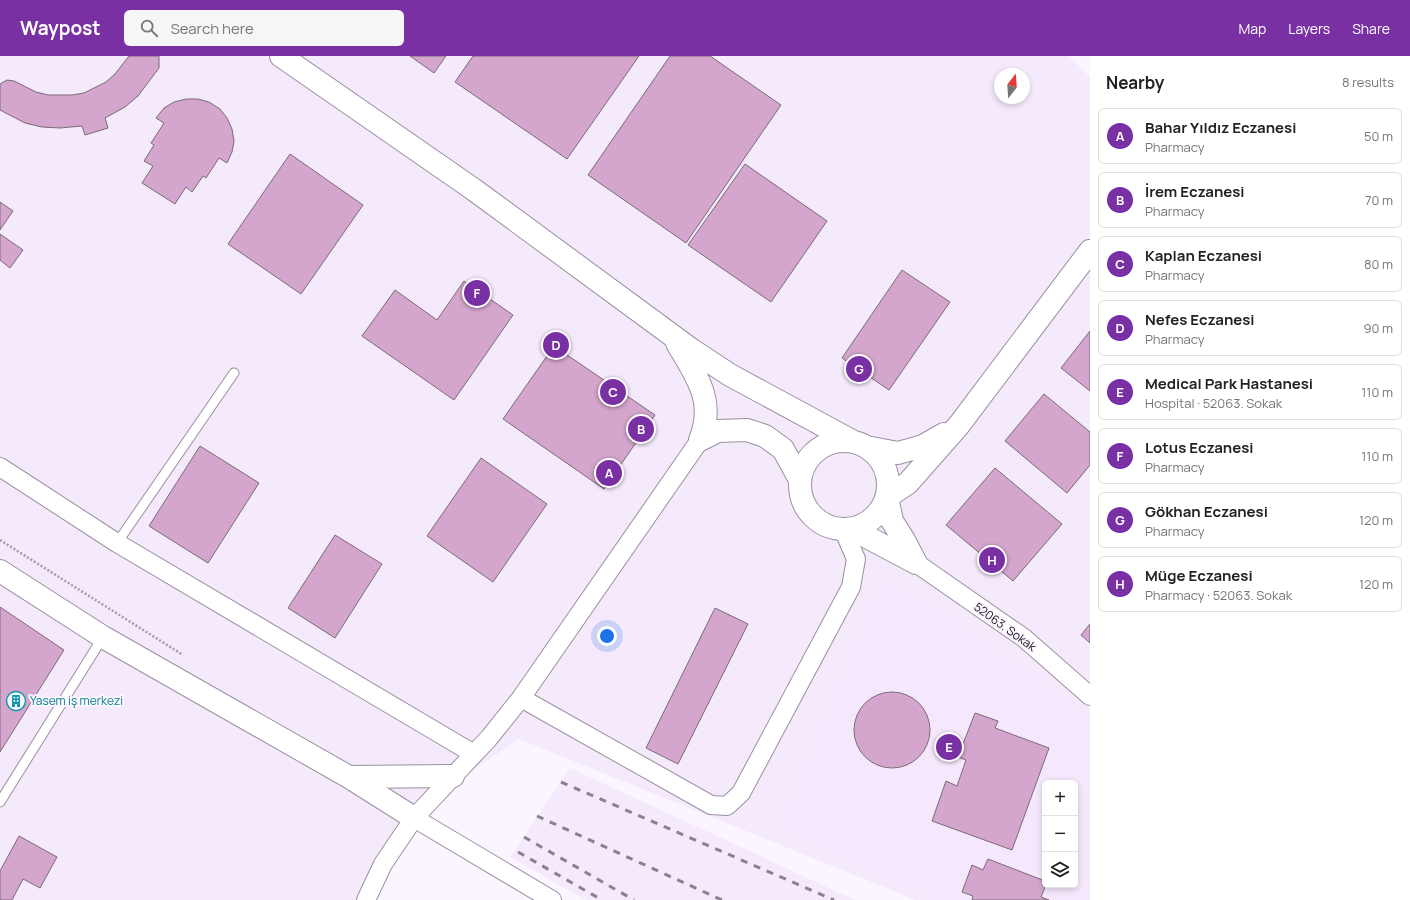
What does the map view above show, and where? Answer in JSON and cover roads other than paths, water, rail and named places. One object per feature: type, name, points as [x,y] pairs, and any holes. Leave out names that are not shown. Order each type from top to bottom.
[{"type":"street","points":[[281,56],[473,189],[673,336],[730,375],[859,444],[877,456],[885,468],[888,482],[886,497],[880,510],[870,520],[857,527],[843,529]]},
{"type":"street","points":[[886,497],[908,483],[959,425],[1090,251]]},
{"type":"street","points":[[366,900],[383,864],[414,818],[474,754],[521,698],[700,440],[705,427],[705,401],[702,386],[673,336]]},
{"type":"street","points":[[916,563],[865,536],[828,526],[816,519],[806,508],[801,494],[800,480],[804,466],[812,454],[824,445],[838,441],[898,452],[923,446],[959,425]]},
{"type":"street","points":[[700,440],[718,431],[747,430],[765,436],[783,449],[800,480]]},
{"type":"street","points":[[0,467],[117,543],[474,754]]},
{"type":"street","points":[[886,497],[892,521],[916,563]]},
{"type":"street","points":[[521,698],[711,805],[727,806],[741,793],[852,587],[856,559],[843,529]]},
{"type":"street","name":"52063. Sokak","points":[[916,563],[1024,638],[1090,696]]},
{"type":"street","points":[[0,570],[103,636],[349,777],[414,818],[552,900]]},
{"type":"street","points":[[349,777],[453,776]]},
{"type":"lane","points":[[117,543],[234,373]]},
{"type":"lane","points":[[0,802],[103,636]]},
{"type":"railway","points":[[561,782],[834,900]]},
{"type":"railway","points":[[537,816],[722,900]]},
{"type":"railway","points":[[524,837],[634,900]]},
{"type":"railway","points":[[518,852],[602,900]]},
{"type":"place","name":"Lotus Eczanesi","points":[[477,293]]},
{"type":"place","name":"Nefes Eczanesi","points":[[556,345]]},
{"type":"place","name":"Gökhan Eczanesi","points":[[859,369]]},
{"type":"place","name":"Kaplan Eczanesi","points":[[613,392]]},
{"type":"place","name":"İrem Eczanesi","points":[[641,429]]},
{"type":"place","name":"Bahar Yıldız Eczanesi","points":[[609,473]]},
{"type":"place","name":"Müge Eczanesi","points":[[992,560]]},
{"type":"place","name":"Yasem iş merkezi","points":[[16,701]]},
{"type":"place","name":"Medical Park Hastanesi","points":[[949,747]]}]
